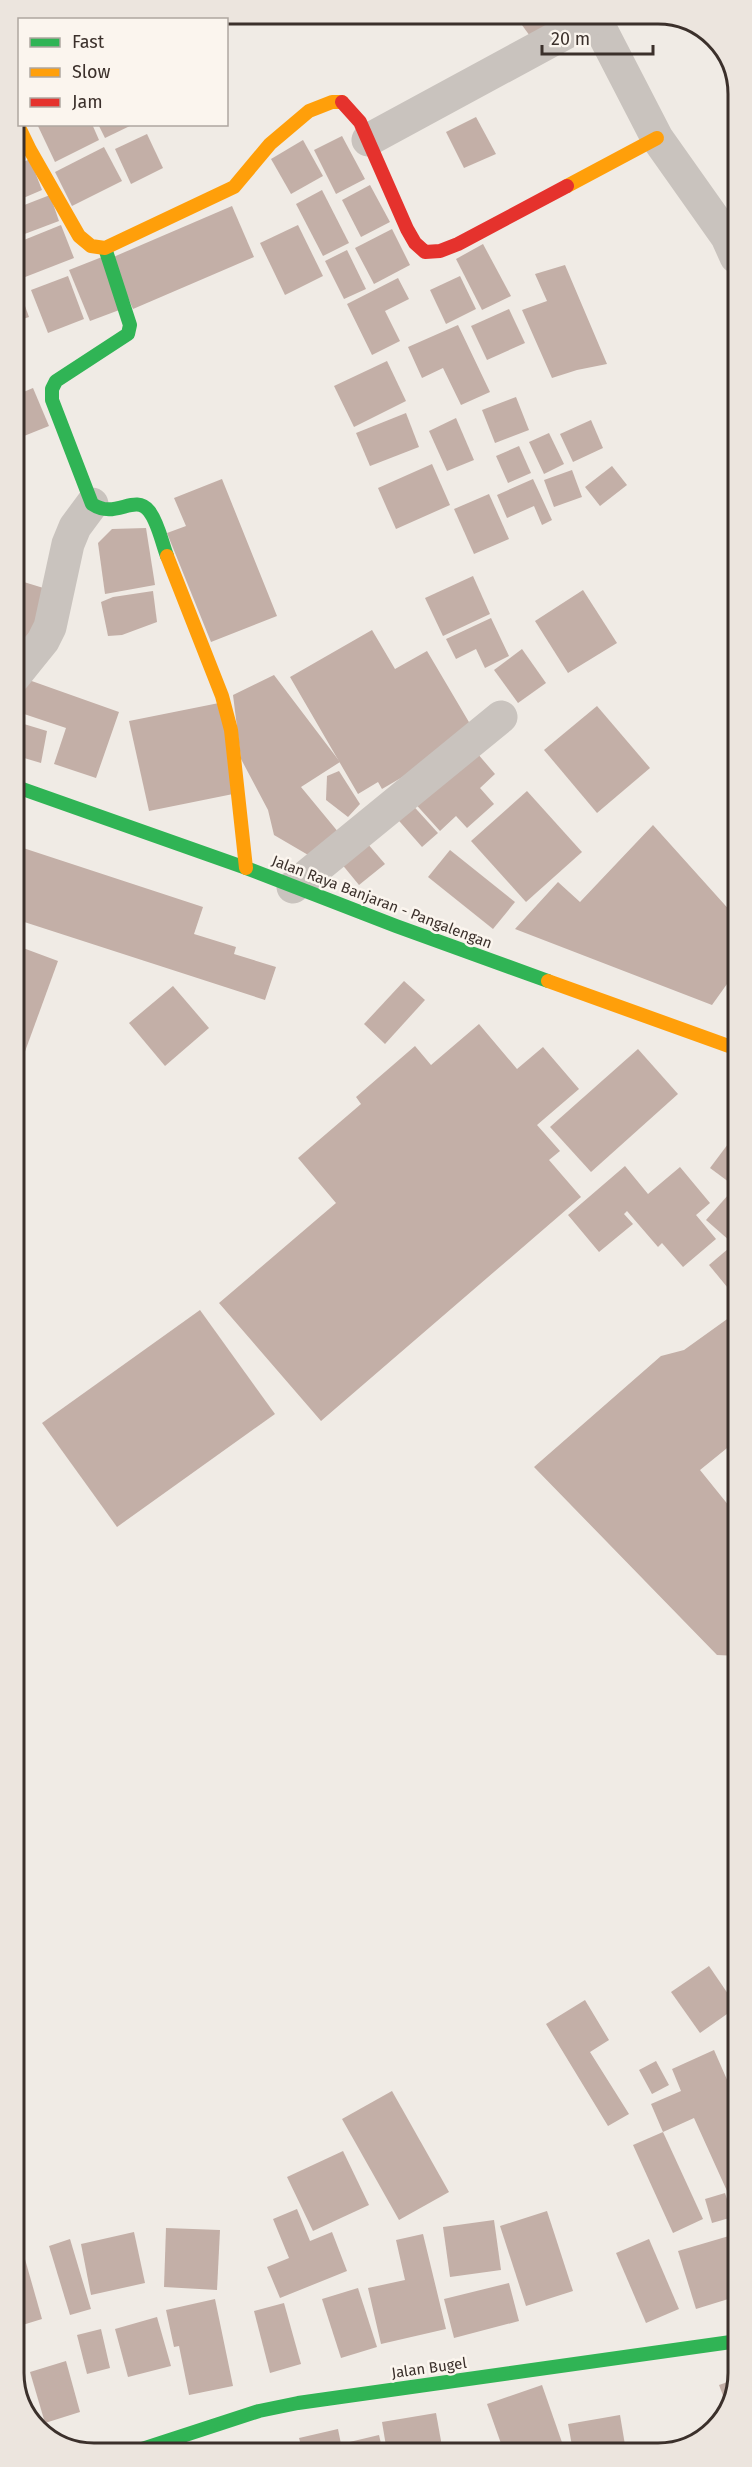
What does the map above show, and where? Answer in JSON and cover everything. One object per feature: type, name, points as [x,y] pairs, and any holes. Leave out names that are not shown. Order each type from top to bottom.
[{"type":"street","points":[[368,140],[578,24]]},
{"type":"street","points":[[599,24],[657,138],[728,239]]},
{"type":"street","points":[[24,138],[80,236],[87,245],[95,249],[105,248],[234,187],[270,144],[309,111],[332,102],[342,102],[360,122],[406,229],[415,243],[426,252],[440,251],[459,244],[657,138]]},
{"type":"street","points":[[105,248],[130,325],[128,334],[56,381],[52,389],[51,400],[92,504],[98,510],[107,513],[134,503],[144,505],[150,512],[222,696],[231,730],[246,868]]},
{"type":"street","points":[[24,663],[50,627],[68,544],[75,527],[92,504]]},
{"type":"street","points":[[293,887],[501,717]]},
{"type":"street","name":"Jalan Raya Banjaran - Pangalengan","points":[[24,790],[246,868],[728,1046]]},
{"type":"street","name":"Jalan Bugel","points":[[161,2443],[259,2411],[298,2403],[728,2342]]},
{"type":"building","points":[[521,24],[561,24],[535,43]]},
{"type":"building","points":[[476,117],[496,154],[464,168],[446,132]]},
{"type":"building","points":[[38,126],[93,126],[99,140],[55,162]]},
{"type":"building","points":[[99,126],[130,126],[105,138]]},
{"type":"building","points":[[147,134],[163,168],[131,184],[115,149]]},
{"type":"building","points":[[342,136],[365,179],[336,194],[314,150]]},
{"type":"building","points":[[303,140],[323,176],[291,194],[271,159]]},
{"type":"building","points":[[104,147],[122,181],[72,206],[55,172]]},
{"type":"building","points":[[30,159],[42,190],[24,198],[24,162]]},
{"type":"building","points":[[370,185],[390,222],[361,237],[342,200]]},
{"type":"building","points":[[322,190],[349,243],[323,256],[296,204]]},
{"type":"building","points":[[50,195],[59,221],[24,234],[24,205]]},
{"type":"building","points":[[232,206],[254,257],[133,309],[111,258]]},
{"type":"building","points":[[61,225],[74,258],[24,277],[24,240]]},
{"type":"building","points":[[298,225],[323,276],[285,295],[260,243]]},
{"type":"building","points":[[392,229],[410,265],[374,284],[355,248]]},
{"type":"building","points":[[483,244],[511,296],[482,310],[456,259]]},
{"type":"building","points":[[347,250],[366,289],[344,299],[325,261]]},
{"type":"building","points":[[102,257],[122,309],[90,321],[69,270]]},
{"type":"building","points":[[565,265],[607,364],[552,378],[522,310],[547,301],[535,274]]},
{"type":"building","points":[[68,276],[84,319],[48,333],[31,290]]},
{"type":"building","points":[[460,276],[476,309],[446,324],[430,290]]},
{"type":"building","points":[[398,278],[409,299],[385,311],[400,341],[372,355],[347,304]]},
{"type":"building","points":[[24,303],[29,317],[24,319]]},
{"type":"building","points":[[509,309],[525,343],[487,360],[471,326]]},
{"type":"building","points":[[458,325],[490,392],[461,405],[443,368],[422,378],[408,347]]},
{"type":"building","points":[[387,361],[406,401],[354,427],[334,386]]},
{"type":"building","points":[[33,388],[49,426],[24,436],[24,392]]},
{"type":"building","points":[[516,397],[529,430],[495,443],[482,410]]},
{"type":"building","points":[[406,413],[419,447],[370,466],[356,433]]},
{"type":"building","points":[[456,418],[474,460],[447,471],[429,431]]},
{"type":"building","points":[[591,420],[603,448],[573,462],[560,434]]},
{"type":"building","points":[[549,433],[564,464],[544,474],[529,442]]},
{"type":"building","points":[[519,446],[531,473],[508,483],[496,456]]},
{"type":"building","points":[[432,464],[450,505],[396,529],[378,488]]},
{"type":"building","points":[[612,466],[627,485],[600,506],[585,487]]},
{"type":"building","points":[[572,470],[582,497],[554,507],[544,480]]},
{"type":"building","points":[[222,479],[277,616],[211,642],[167,533],[186,526],[174,498]]},
{"type":"building","points":[[533,479],[552,520],[542,525],[534,506],[507,518],[497,495]]},
{"type":"building","points":[[489,494],[509,539],[474,554],[454,509]]},
{"type":"building","points":[[146,528],[155,585],[105,594],[98,543],[112,529]]},
{"type":"building","points":[[473,576],[490,614],[443,636],[425,598]]},
{"type":"building","points":[[24,582],[50,590],[45,633],[24,651]]},
{"type":"building","points":[[583,590],[617,643],[568,673],[535,621]]},
{"type":"building","points":[[153,591],[157,622],[122,635],[108,636],[101,602],[113,597]]},
{"type":"building","points":[[491,618],[509,656],[485,668],[476,649],[456,659],[446,639]]},
{"type":"building","points":[[372,630],[395,669],[427,651],[476,734],[382,789],[378,782],[358,794],[290,677]]},
{"type":"building","points":[[522,649],[546,683],[518,703],[494,670]]},
{"type":"building","points":[[274,675],[340,762],[301,787],[339,833],[315,859],[274,835],[268,810],[241,759],[233,695]]},
{"type":"building","points":[[26,679],[119,712],[96,778],[54,764],[66,728],[24,714]]},
{"type":"building","points":[[219,703],[238,793],[149,811],[129,721]]},
{"type":"building","points":[[597,706],[650,768],[597,813],[544,750]]},
{"type":"building","points":[[24,724],[47,731],[41,763],[24,758]]},
{"type":"building","points":[[471,746],[495,774],[480,788],[494,804],[467,828],[456,816],[440,831],[411,799]]},
{"type":"building","points":[[339,771],[360,804],[348,817],[326,800],[327,776]]},
{"type":"building","points":[[527,791],[582,852],[526,902],[471,841]]},
{"type":"building","points":[[408,800],[438,833],[422,847],[393,814]]},
{"type":"building","points":[[653,825],[728,908],[728,983],[712,1005],[515,929],[558,882],[580,902]]},
{"type":"building","points":[[361,836],[385,864],[359,885],[336,857]]},
{"type":"building","points":[[24,848],[203,907],[194,934],[236,947],[234,954],[276,967],[265,1000],[24,922]]},
{"type":"building","points":[[450,850],[515,902],[493,929],[428,877]]},
{"type":"building","points":[[24,948],[58,961],[24,1054]]},
{"type":"building","points":[[404,981],[425,1000],[385,1044],[364,1024]]},
{"type":"building","points":[[173,986],[209,1028],[165,1066],[129,1023]]},
{"type":"building","points":[[479,1024],[517,1069],[543,1047],[579,1089],[537,1125],[560,1151],[549,1160],[581,1197],[321,1421],[219,1303],[336,1203],[298,1158],[361,1104],[356,1097],[415,1046],[431,1065]]},
{"type":"building","points":[[638,1049],[678,1094],[591,1172],[550,1127]]},
{"type":"building","points":[[728,1144],[728,1181],[710,1168]]},
{"type":"building","points":[[625,1166],[648,1194],[680,1167],[710,1203],[696,1215],[716,1239],[683,1267],[662,1243],[658,1247],[627,1211],[624,1214],[633,1224],[599,1252],[568,1215]]},
{"type":"building","points":[[728,1195],[728,1239],[706,1220]]},
{"type":"building","points":[[728,1249],[728,1288],[709,1265]]},
{"type":"building","points":[[200,1310],[275,1414],[117,1527],[42,1423]]},
{"type":"building","points":[[728,1318],[728,1447],[700,1470],[728,1505],[728,1656],[717,1655],[534,1467],[661,1356],[684,1350]]},
{"type":"building","points":[[709,1966],[728,1994],[728,2013],[700,2033],[671,1992]]},
{"type":"building","points":[[585,2000],[609,2040],[590,2052],[629,2114],[608,2126],[546,2024]]},
{"type":"building","points":[[714,2050],[728,2082],[728,2193],[694,2118],[663,2132],[651,2104],[681,2091],[672,2069]]},
{"type":"building","points":[[656,2061],[669,2085],[652,2094],[639,2070]]},
{"type":"building","points":[[392,2091],[449,2192],[399,2220],[342,2119]]},
{"type":"building","points":[[663,2132],[703,2219],[673,2233],[633,2145]]},
{"type":"building","points":[[343,2151],[369,2205],[313,2231],[287,2177]]},
{"type":"building","points":[[725,2193],[728,2202],[728,2218],[712,2223],[705,2199]]},
{"type":"building","points":[[297,2209],[310,2241],[332,2232],[347,2271],[280,2298],[267,2267],[289,2258],[273,2219]]},
{"type":"building","points":[[547,2211],[573,2291],[526,2306],[500,2226]]},
{"type":"building","points":[[494,2220],[501,2270],[450,2277],[443,2227]]},
{"type":"building","points":[[166,2228],[220,2230],[217,2290],[164,2287]]},
{"type":"building","points":[[134,2232],[145,2283],[91,2295],[81,2244]]},
{"type":"building","points":[[423,2234],[446,2329],[381,2344],[368,2288],[405,2280],[396,2240]]},
{"type":"building","points":[[728,2236],[728,2299],[696,2309],[678,2251]]},
{"type":"building","points":[[70,2239],[91,2309],[70,2315],[49,2246]]},
{"type":"building","points":[[649,2239],[679,2309],[646,2323],[616,2253]]},
{"type":"building","points":[[24,2256],[42,2319],[24,2325]]},
{"type":"building","points":[[509,2283],[519,2321],[454,2338],[444,2299]]},
{"type":"building","points":[[358,2288],[377,2347],[341,2358],[322,2299]]},
{"type":"building","points":[[215,2299],[233,2386],[189,2395],[179,2346],[174,2347],[166,2310]]},
{"type":"building","points":[[284,2303],[301,2364],[270,2373],[254,2311]]},
{"type":"building","points":[[157,2317],[171,2366],[128,2377],[115,2329]]},
{"type":"building","points":[[101,2329],[110,2368],[87,2374],[77,2335]]},
{"type":"building","points":[[66,2361],[80,2412],[46,2423],[30,2372]]},
{"type":"building","points":[[727,2382],[723,2397],[719,2385]]},
{"type":"building","points":[[542,2385],[562,2443],[501,2443],[487,2404]]},
{"type":"building","points":[[436,2413],[441,2443],[386,2443],[382,2422]]},
{"type":"building","points":[[620,2415],[625,2443],[572,2443],[568,2424]]},
{"type":"building","points":[[338,2429],[341,2443],[300,2443],[299,2438]]},
{"type":"building","points":[[379,2435],[381,2443],[345,2443]]},
{"type":"traffic: fast","points":[[105,248],[130,325],[128,334],[56,381],[52,389],[52,400],[92,504],[109,509],[131,505],[143,506],[155,521],[167,556]]},
{"type":"traffic: fast","points":[[24,790],[246,868],[548,981]]},
{"type":"traffic: fast","points":[[161,2443],[259,2411],[298,2403],[728,2342]]},
{"type":"traffic: slow","points":[[24,138],[79,236],[91,246],[105,248],[234,187],[270,144],[309,111],[332,102],[342,102]]},
{"type":"traffic: slow","points":[[567,186],[657,138]]},
{"type":"traffic: slow","points":[[167,556],[222,696],[231,730],[246,868]]},
{"type":"traffic: slow","points":[[548,981],[728,1046]]},
{"type":"traffic: jam","points":[[342,102],[360,122],[407,229],[415,243],[425,252],[440,251],[458,244],[567,186]]}]
